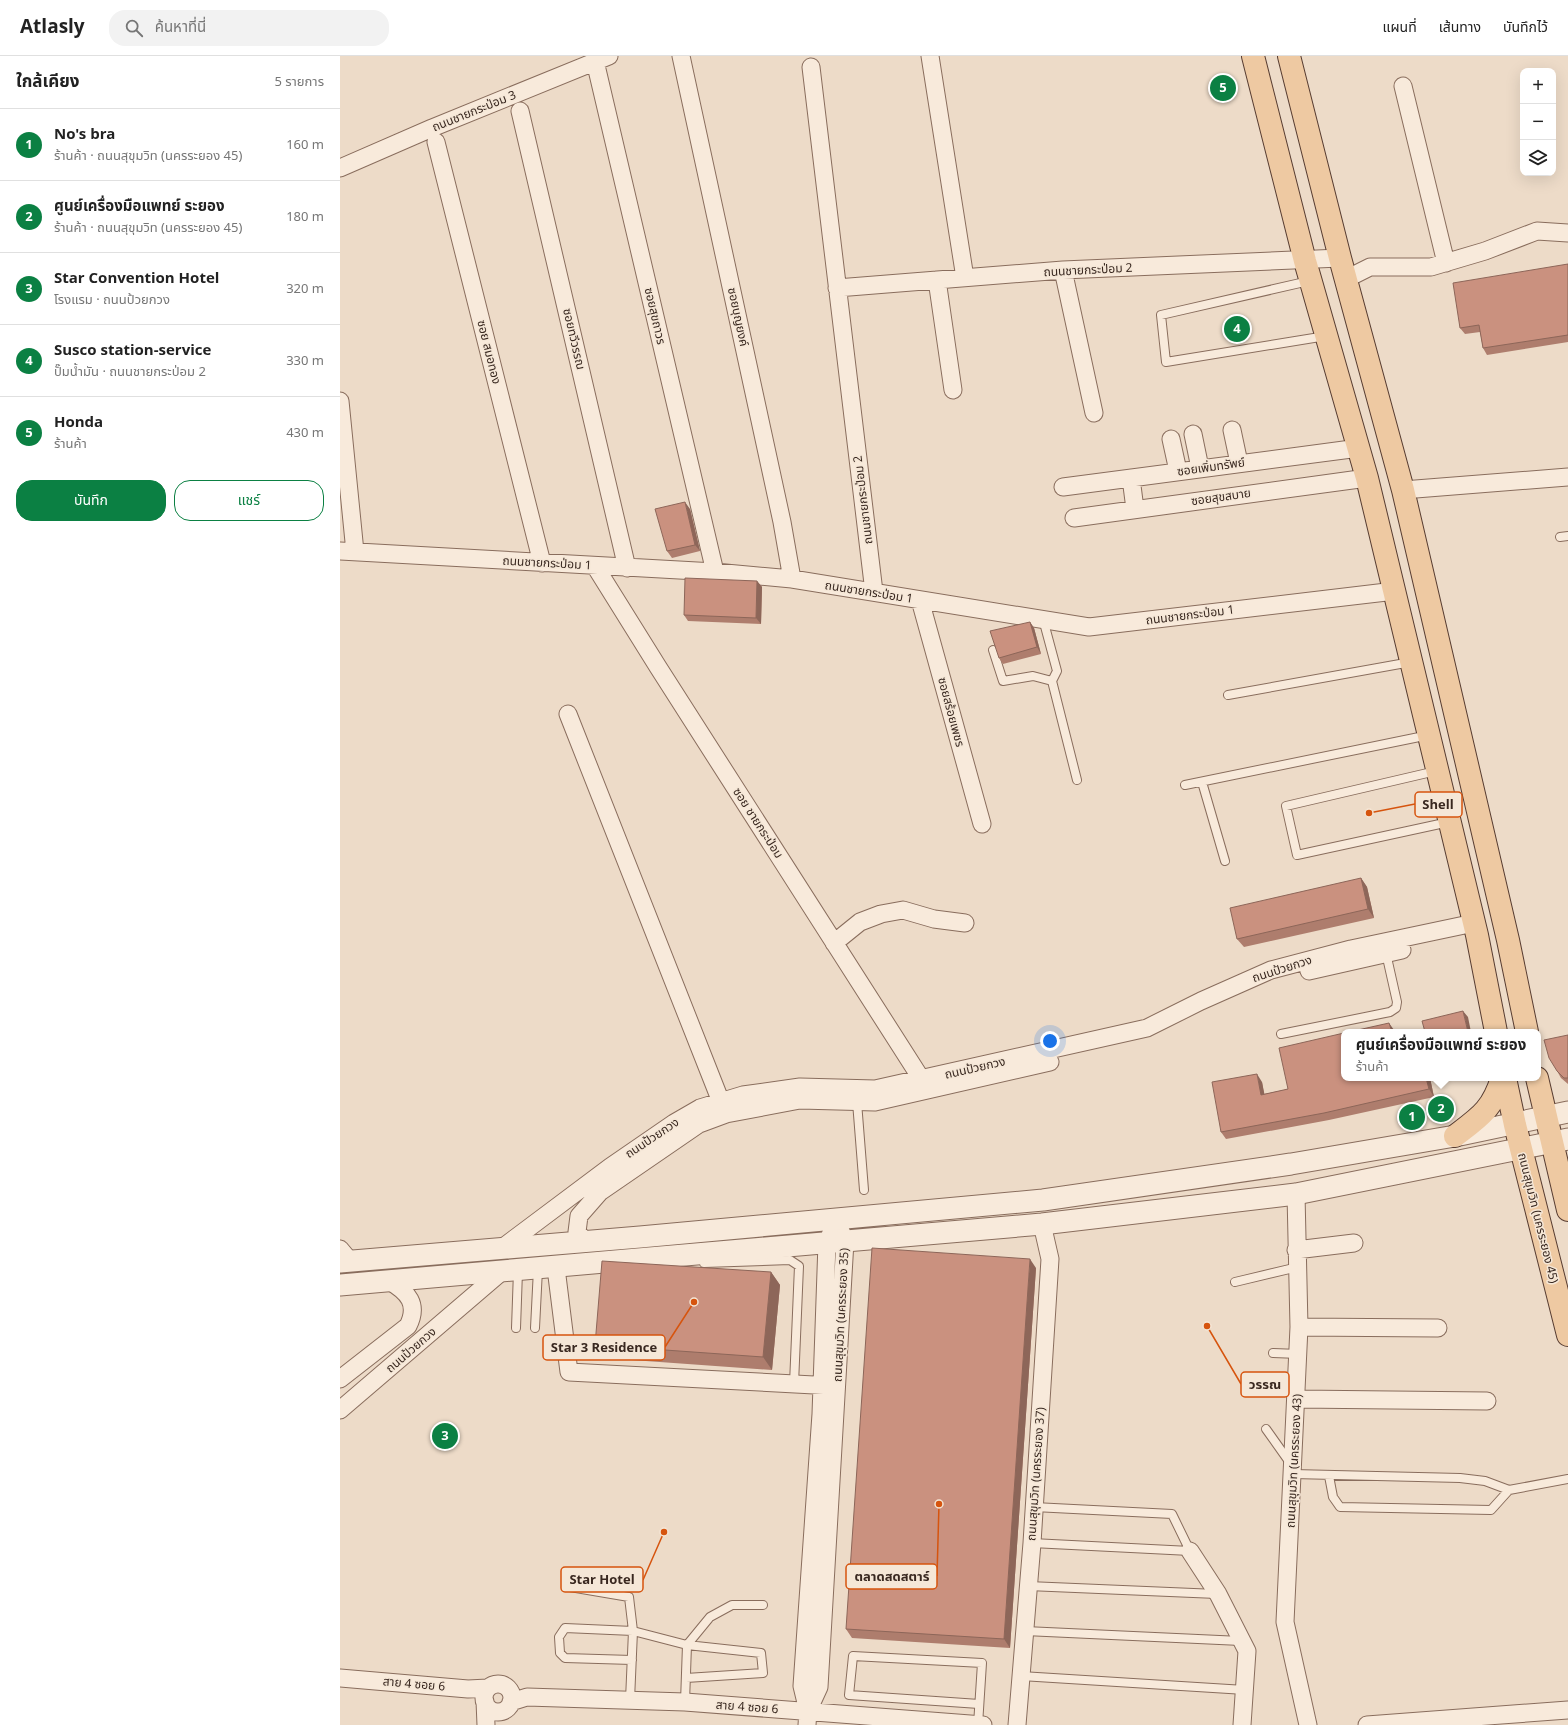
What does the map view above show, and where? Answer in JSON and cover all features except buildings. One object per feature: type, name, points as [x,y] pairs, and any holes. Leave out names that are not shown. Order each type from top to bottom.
[{"type":"main road","points":[[1253,56],[1308,271],[1367,478],[1476,929],[1495,1029]]},
{"type":"main road","points":[[1289,56],[1340,258],[1403,490],[1508,940],[1526,1029]]},
{"type":"main road","points":[[1455,1136],[1484,1113],[1496,1096],[1501,1081]]},
{"type":"main road","name":"ถนนสุขุมวิท (นครระยอง 45)","points":[[1507,1081],[1515,1125],[1568,1335]]},
{"type":"main road","points":[[1538,1081],[1545,1116],[1560,1141],[1568,1210]]},
{"type":"street","name":"ซอยบุญยงค์","points":[[681,56],[782,522],[792,579]]},
{"type":"street","points":[[930,56],[965,278]]},
{"type":"street","name":"ถนนชายกระป่อม 3","points":[[340,168],[432,128],[602,59]]},
{"type":"street","name":"ซอยสุขถาวร","points":[[602,59],[715,572]]},
{"type":"street","name":"ถนนชายกระป่อม 2","points":[[811,67],[874,592]]},
{"type":"street","points":[[1403,86],[1446,263]]},
{"type":"street","name":"ซอยทวีวรรณ","points":[[520,111],[627,568]]},
{"type":"street","name":"ซอย สมอทอง","points":[[436,142],[542,563]]},
{"type":"street","points":[[1346,279],[1370,267],[1430,267],[1446,263],[1485,251],[1537,231],[1568,233]]},
{"type":"street","name":"ถนนชายกระป่อม 2","points":[[837,288],[1063,270],[1308,271],[1340,258]]},
{"type":"street","points":[[1063,270],[1094,413]]},
{"type":"street","points":[[937,280],[953,390]]},
{"type":"street","points":[[340,402],[347,551]]},
{"type":"street","points":[[1232,430],[1239,463]]},
{"type":"street","points":[[1193,434],[1200,468]]},
{"type":"street","points":[[1171,439],[1178,471]]},
{"type":"street","name":"ซอยเพิ่มทรัพย์","points":[[1063,487],[1359,448]]},
{"type":"street","points":[[1403,490],[1568,477]]},
{"type":"street","points":[[1131,478],[1134,509]]},
{"type":"street","name":"ซอยสุขสบาย","points":[[1074,518],[1367,478]]},
{"type":"street","name":"ถนนชายกระป่อม 1","points":[[347,551],[715,572],[792,579],[1089,627],[1395,591]]},
{"type":"street","name":"ซอย ชายกระป่อม","points":[[595,566],[662,674],[922,1080]]},
{"type":"street","name":"ซอยสร้อยเพชร","points":[[920,600],[982,824]]},
{"type":"street","points":[[568,714],[721,1102]]},
{"type":"street","points":[[834,943],[860,922],[881,914],[903,910],[934,919],[965,923]]},
{"type":"street","name":"ถนนป้วยกวง","points":[[586,1242],[577,1232],[576,1224],[579,1216],[600,1192],[699,1124],[726,1114],[800,1100],[875,1102],[930,1091],[1153,1037],[1226,1000],[1284,978],[1476,929]]},
{"type":"street","name":"ถนนป้วยกวง","points":[[502,1248],[589,1183],[674,1123],[700,1108],[743,1095],[800,1087],[875,1089],[922,1080],[1147,1028],[1201,1001],[1271,970],[1351,949],[1476,929]]},
{"type":"street","points":[[343,1257],[586,1242],[1043,1200],[1291,1164],[1515,1125],[1545,1116],[1568,1112]]},
{"type":"street","points":[[340,1285],[528,1270],[1042,1224],[1296,1194],[1560,1141]]},
{"type":"street","points":[[588,1205],[584,1199],[584,1193],[589,1183]]},
{"type":"street","name":"ถนนสุขุมวิท (นครระยอง 43)","points":[[1296,1194],[1299,1354],[1286,1622],[1308,1725]]},
{"type":"street","name":"ถนนสุขุมวิท (นครระยอง 35)","points":[[808,1718],[819,1687],[836,1220]]},
{"type":"street","name":"ถนนสุขุมวิท (นครระยอง 37)","points":[[1018,1725],[1032,1543],[1050,1259],[1042,1224]]},
{"type":"street","points":[[1296,1250],[1354,1243]]},
{"type":"street","points":[[528,1270],[569,1372],[829,1385]]},
{"type":"street","name":"ถนนป้วยกวง","points":[[340,1410],[528,1270]]},
{"type":"street","name":"ถนนป้วยกวง","points":[[340,1379],[408,1326],[412,1318],[411,1305],[406,1292],[390,1281]]},
{"type":"street","points":[[1299,1327],[1438,1328]]},
{"type":"street","points":[[1297,1399],[1487,1401]]},
{"type":"street","points":[[1190,1551],[1218,1594],[1247,1651],[1242,1725]]},
{"type":"street","name":"สาย 4 ซอย 6","points":[[340,1678],[468,1689],[486,1694]]},
{"type":"street","points":[[497,1684],[504,1685],[511,1692],[507,1712],[496,1712],[486,1706],[486,1694],[497,1684]]},
{"type":"street","points":[[486,1694],[486,1725]]},
{"type":"street","name":"สาย 4 ซอย 6","points":[[507,1712],[526,1697],[685,1702],[808,1718],[983,1725]]},
{"type":"street","points":[[1367,1725],[1568,1710]]},
{"type":"lane","points":[[1308,271],[1161,316],[1166,362],[1327,336]]},
{"type":"lane","points":[[1043,619],[1057,671],[1052,680],[1078,780]]},
{"type":"lane","points":[[993,650],[1003,680],[1033,676],[1052,680]]},
{"type":"lane","points":[[1228,695],[1412,662]]},
{"type":"lane","points":[[1186,785],[1429,734]]},
{"type":"lane","points":[[1438,770],[1286,806],[1297,855],[1450,822]]},
{"type":"lane","points":[[1202,782],[1226,861]]},
{"type":"lane","points":[[1281,1034],[1390,1012],[1396,1008],[1397,1002],[1386,953]]},
{"type":"lane","points":[[857,1102],[864,1190]]},
{"type":"lane","points":[[692,1255],[694,1261],[707,1263],[790,1260],[799,1266],[794,1384]]},
{"type":"lane","points":[[1235,1282],[1298,1267]]},
{"type":"lane","points":[[516,1328],[528,1270]]},
{"type":"lane","points":[[528,1270],[534,1328]]},
{"type":"lane","points":[[1273,1353],[1299,1354]]},
{"type":"lane","points":[[1266,1429],[1293,1468],[1329,1476],[1460,1478],[1485,1481],[1509,1490],[1568,1479]]},
{"type":"lane","points":[[1329,1476],[1333,1497],[1340,1507],[1491,1510],[1509,1490]]},
{"type":"lane","points":[[1032,1543],[1190,1551],[1172,1514],[1034,1507]]},
{"type":"lane","points":[[571,1572],[570,1587],[629,1597],[633,1631],[630,1700]]},
{"type":"lane","points":[[1028,1586],[1218,1594]]},
{"type":"lane","points":[[685,1702],[687,1645],[710,1617],[732,1605],[762,1605]]},
{"type":"lane","points":[[632,1660],[565,1658],[560,1653],[558,1645],[559,1637],[564,1628],[633,1631],[687,1645],[761,1653],[763,1673],[686,1678]]},
{"type":"lane","points":[[1025,1631],[1241,1641]]},
{"type":"lane","points":[[978,1725],[982,1663],[853,1656],[849,1695],[979,1704]]},
{"type":"lane","points":[[1021,1676],[1245,1690]]},
{"type":"place","name":"Honda","points":[[1223,88]]},
{"type":"place","name":"Susco station-service","points":[[1237,329]]},
{"type":"place","name":"Shell","points":[[1369,813]]},
{"type":"place","name":"ศูนย์เครื่องมือแพทย์ ระยอง","points":[[1441,1109]]},
{"type":"place","name":"No's bra","points":[[1412,1117]]},
{"type":"place","name":"Star 3 Residence","points":[[694,1302]]},
{"type":"place","name":"วรรณ","points":[[1207,1326]]},
{"type":"place","name":"Star Convention Hotel","points":[[445,1436]]},
{"type":"place","name":"ตลาดสดสตาร์","points":[[939,1504]]},
{"type":"place","name":"Star Hotel","points":[[664,1532]]}]
